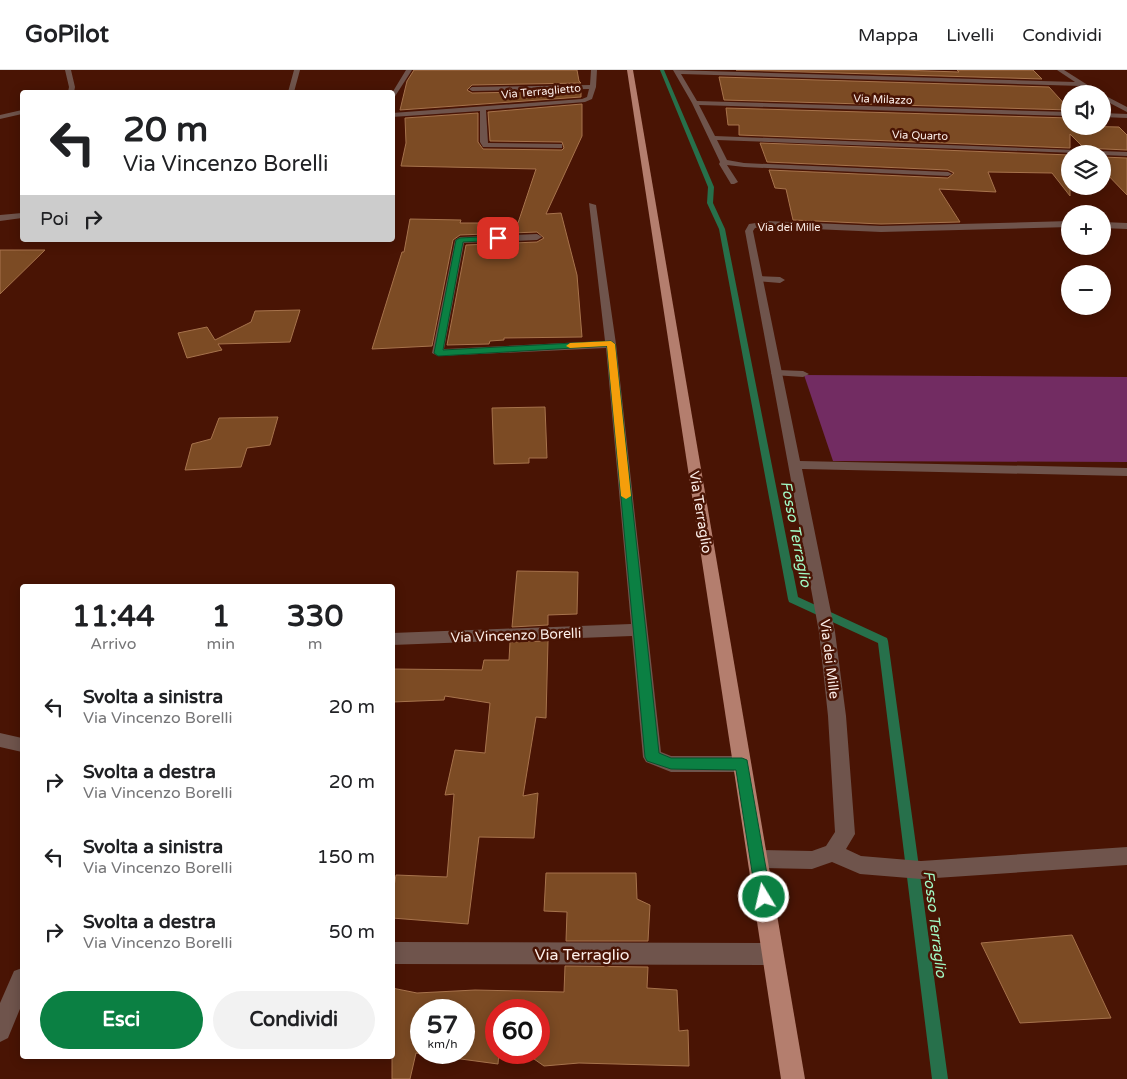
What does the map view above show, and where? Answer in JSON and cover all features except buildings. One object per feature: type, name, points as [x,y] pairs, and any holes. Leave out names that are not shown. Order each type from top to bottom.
[{"type":"main road","name":"Via Terraglio","points":[[630,70],[793,1079]]},
{"type":"street","points":[[68,70],[71,90]]},
{"type":"street","points":[[292,90],[298,70]]},
{"type":"street","points":[[395,94],[408,70]]},
{"type":"street","name":"Via Terraglietto","points":[[395,115],[583,101],[590,98],[594,70]]},
{"type":"street","points":[[1060,70],[1081,84]]},
{"type":"street","points":[[676,71],[1081,84]]},
{"type":"street","points":[[676,71],[696,103],[724,162],[723,164],[734,182]]},
{"type":"street","name":"Via Terraglietto","points":[[472,89],[593,87]]},
{"type":"street","points":[[1111,101],[1127,110]]},
{"type":"street","name":"Via Milazzo","points":[[696,103],[1061,114]]},
{"type":"street","name":"Via Terraglietto","points":[[483,107],[484,142],[486,145],[559,146]]},
{"type":"street","points":[[0,117],[20,112]]},
{"type":"street","points":[[1111,115],[1127,116]]},
{"type":"street","name":"Via Quarto","points":[[713,138],[1127,154]]},
{"type":"street","points":[[724,162],[744,165],[948,174]]},
{"type":"street","points":[[592,205],[611,344],[652,757],[671,764],[742,764]]},
{"type":"street","points":[[0,218],[20,216]]},
{"type":"street","name":"Via dei Mille","points":[[833,853],[844,834],[837,716],[827,632],[749,231],[752,226],[756,225],[881,229],[1061,224]]},
{"type":"street","points":[[1111,225],[1127,226]]},
{"type":"street","points":[[537,237],[460,240],[438,353],[611,344]]},
{"type":"street","points":[[759,279],[780,280]]},
{"type":"street","points":[[777,373],[803,374]]},
{"type":"street","points":[[794,465],[1127,472]]},
{"type":"street","name":"Via Vincenzo Borelli","points":[[395,639],[639,630]]},
{"type":"street","points":[[0,740],[20,745]]},
{"type":"street","points":[[758,859],[812,860],[833,853],[860,865],[921,870],[1127,856]]},
{"type":"street","name":"Via Terraglio","points":[[395,953],[772,954]]},
{"type":"street","points":[[0,1030],[20,984]]},
{"type":"shaded area","points":[[804,375],[1127,377],[1127,462],[833,461]]},
{"type":"waterway","name":"Fosso Terraglio","points":[[662,70],[711,187],[710,203],[722,229],[793,599],[883,641],[940,1079]]},
{"type":"slow traffic","points":[[570,346],[611,344],[626,496]]},
{"type":"route","points":[[498,238],[460,240],[438,353],[611,344],[652,757],[671,764],[742,764],[764,897]]}]
